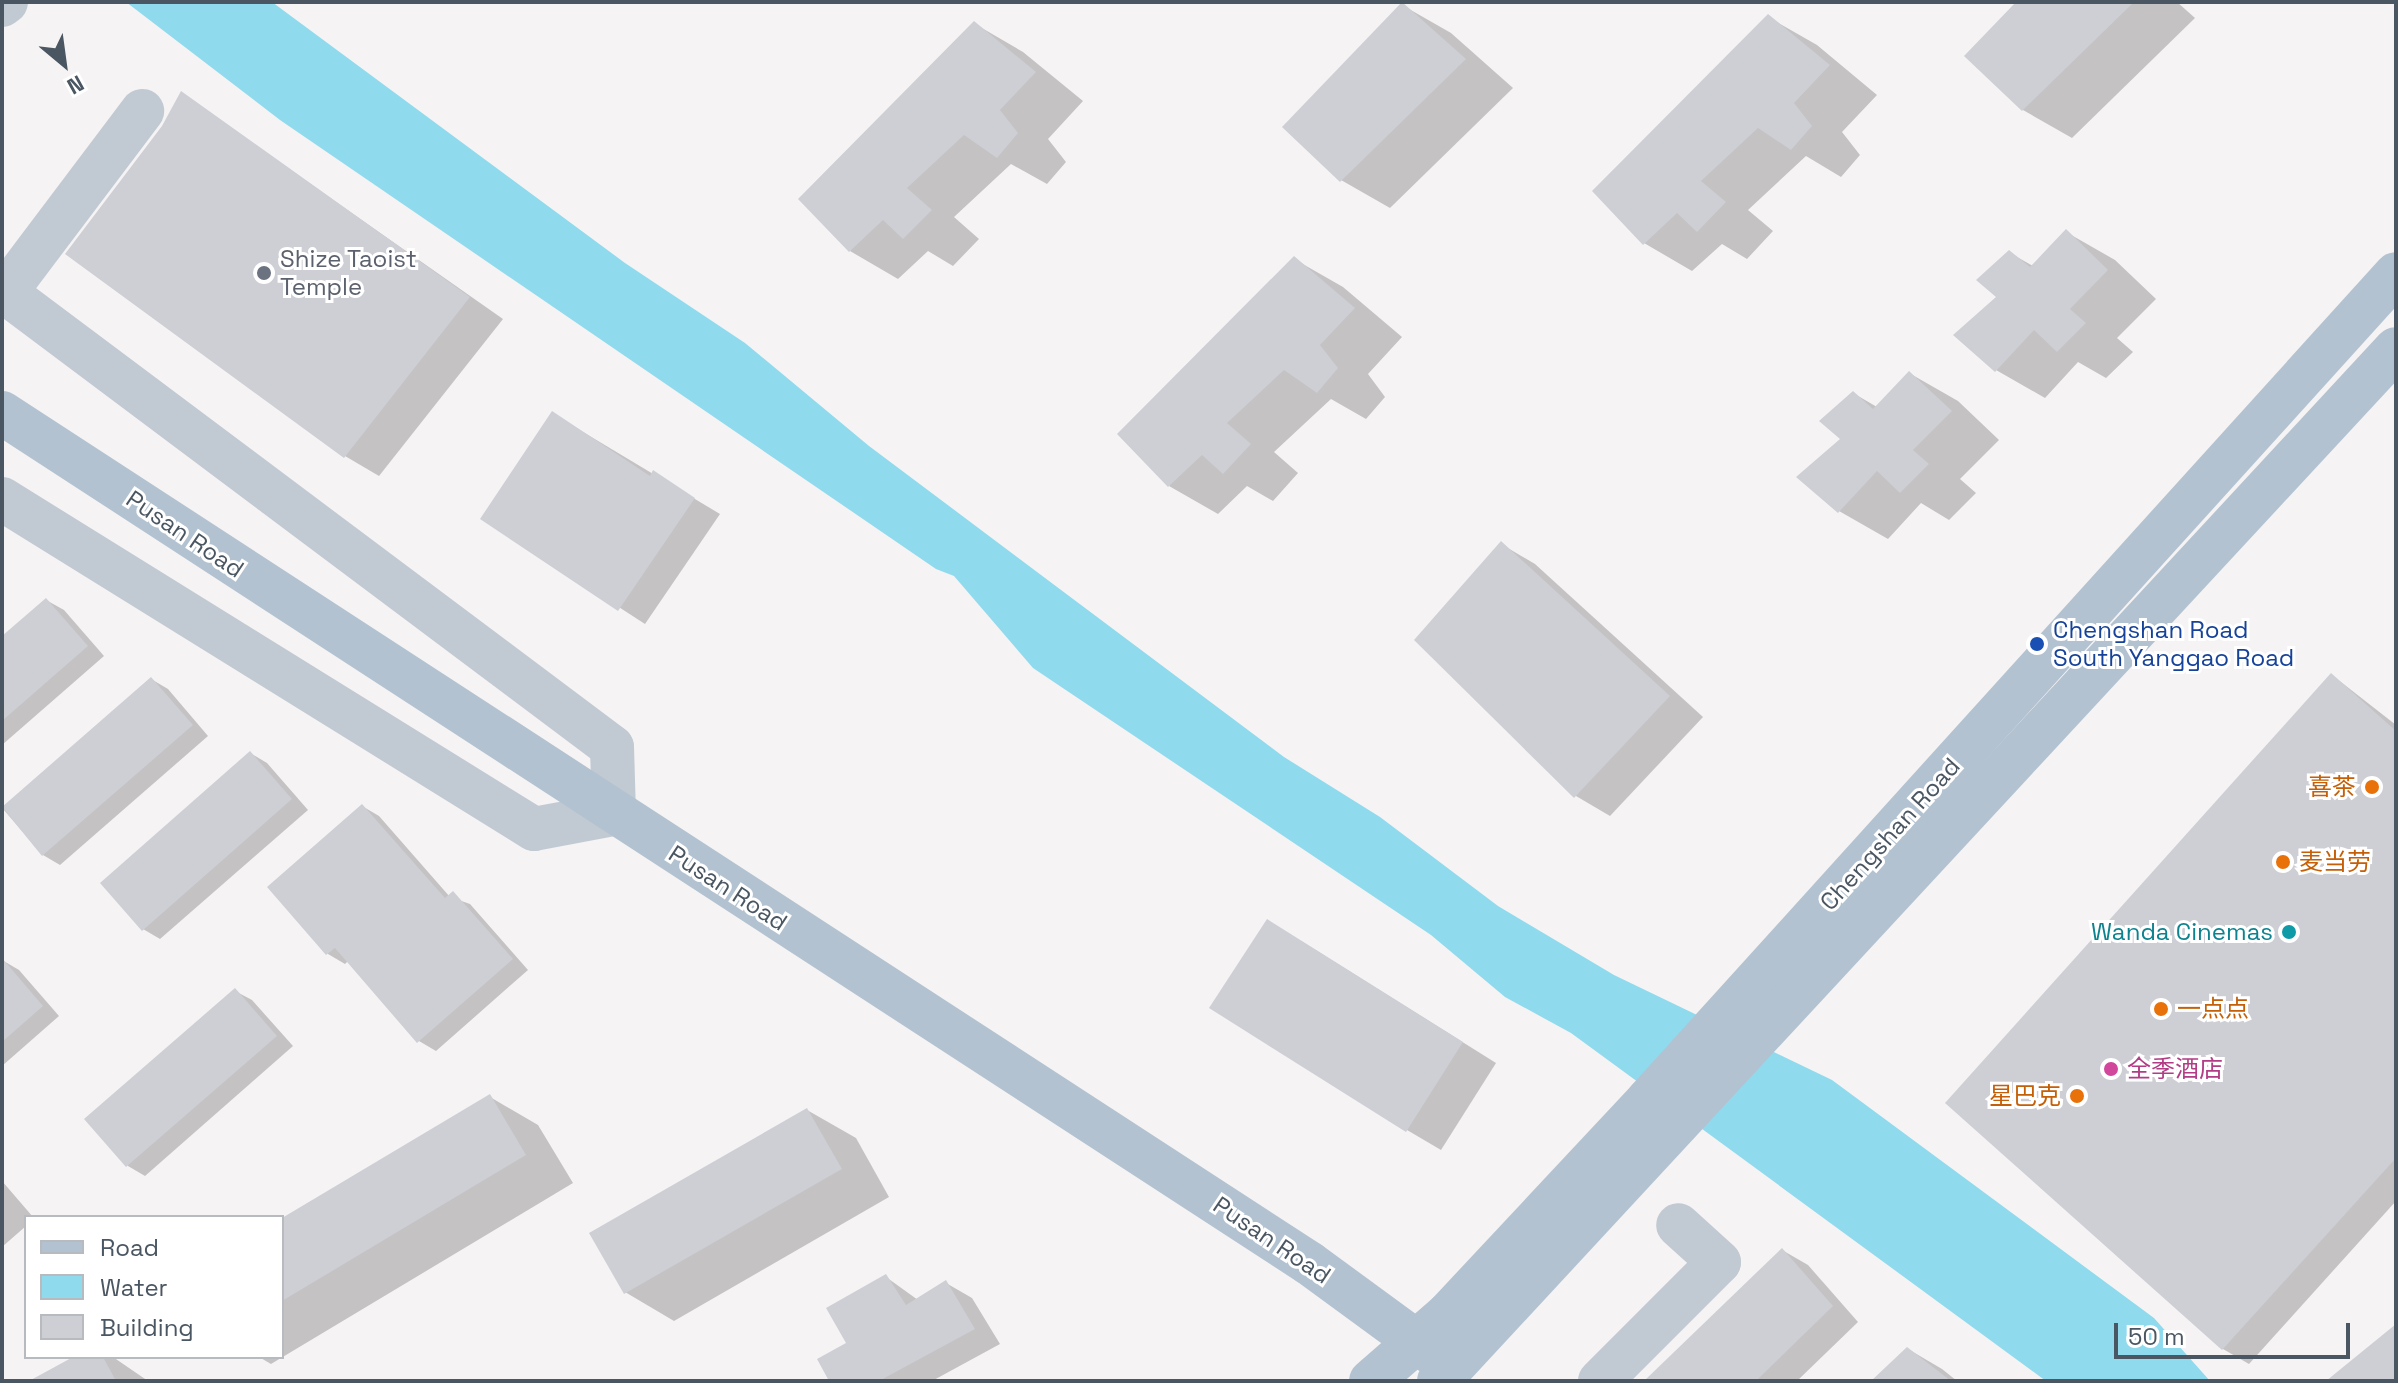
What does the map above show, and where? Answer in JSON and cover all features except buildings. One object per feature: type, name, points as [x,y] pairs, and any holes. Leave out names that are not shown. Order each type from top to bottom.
[{"type":"main road","name":"Chengshan Road","points":[[1371,1381],[1444,1368],[1663,1111],[1767,996],[2396,274]]},
{"type":"main road","name":"Chengshan Road","points":[[1767,996],[2396,349]]},
{"type":"main road","name":"Pusan Road","points":[[2,413],[265,588],[1309,1263],[1444,1368]]},
{"type":"street","points":[[2,499],[534,829],[614,814],[612,747],[4,291],[142,111]]},
{"type":"street","points":[[1600,1381],[1719,1262],[1678,1225]]},
{"type":"water","points":[[126,2],[272,2],[625,263],[745,343],[869,446],[1284,757],[1380,817],[1498,906],[1614,975],[1832,1080],[2154,1318],[2210,1381],[2046,1381],[1571,1033],[1505,997],[1431,935],[1033,668],[954,576],[936,569],[280,120]]},
{"type":"place","name":"Shize Taoist Temple","points":[[264,273]]},
{"type":"place","name":"Chengshan Road South Yanggao Road","points":[[2037,644]]},
{"type":"place","name":"喜茶","points":[[2372,787]]},
{"type":"place","name":"麦当劳","points":[[2283,862]]},
{"type":"place","name":"Wanda Cinemas","points":[[2289,932]]},
{"type":"place","name":"一点点","points":[[2161,1009]]},
{"type":"place","name":"全季酒店","points":[[2111,1069]]},
{"type":"place","name":"星巴克","points":[[2077,1096]]}]
